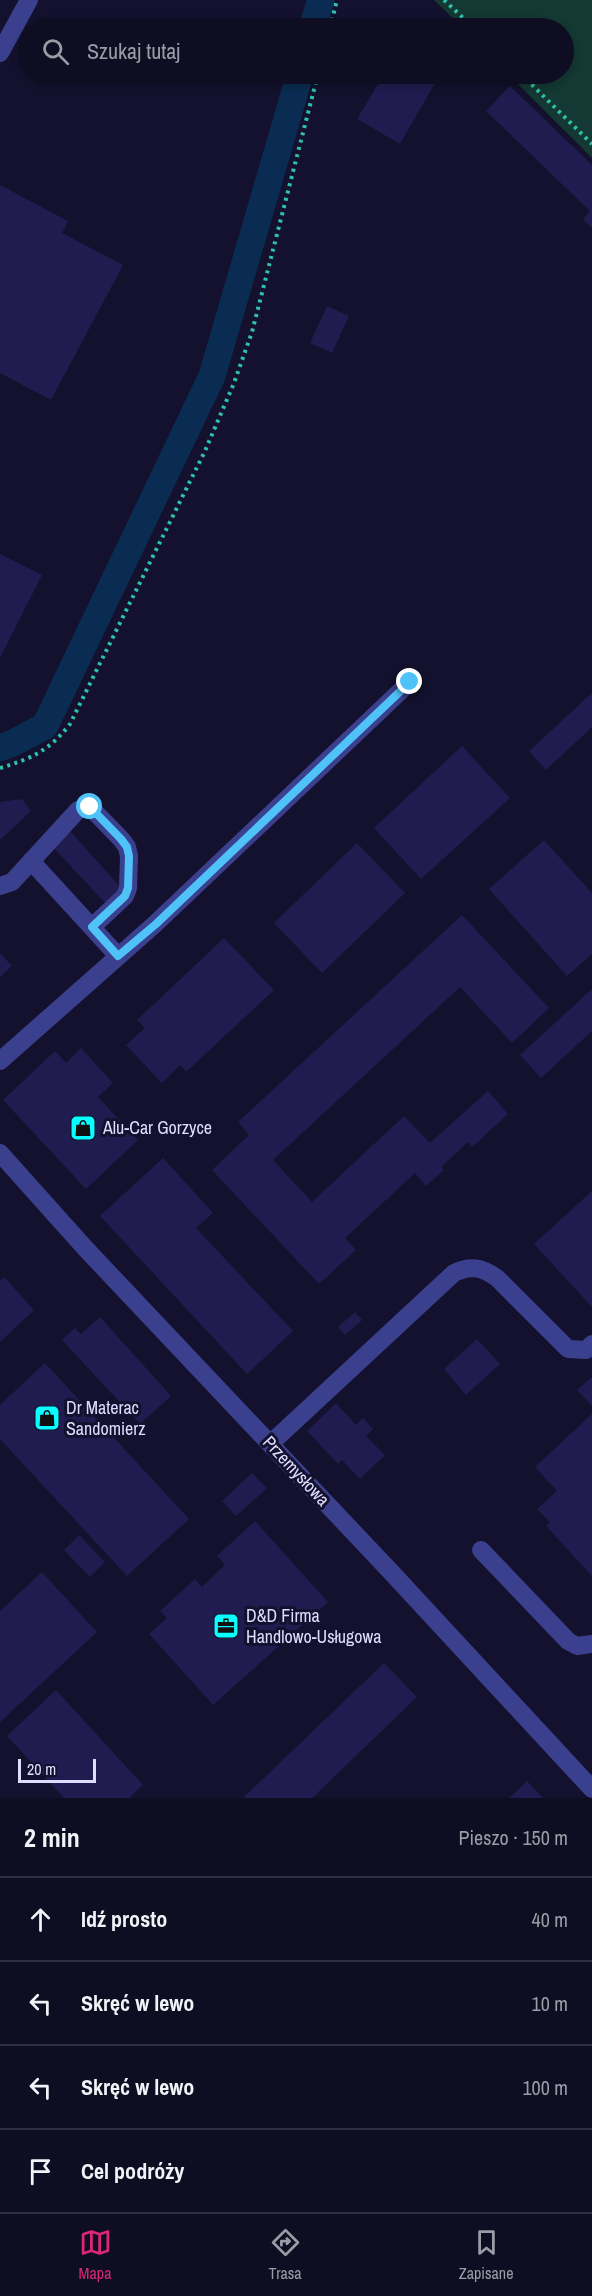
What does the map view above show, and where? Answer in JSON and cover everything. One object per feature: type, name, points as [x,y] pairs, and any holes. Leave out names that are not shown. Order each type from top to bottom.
[{"type":"street","points":[[19,18],[29,0]]},
{"type":"street","points":[[0,53],[18,20]]},
{"type":"street","points":[[0,1061],[156,924],[410,682]]},
{"type":"street","points":[[0,886],[12,882],[78,810],[90,807],[121,839],[127,847],[129,856],[128,888],[125,896],[92,927]]},
{"type":"street","points":[[31,861],[118,956]]},
{"type":"street","name":"Przemysłowa","points":[[0,1153],[85,1248],[592,1789]]},
{"type":"street","points":[[270,1444],[454,1273],[465,1268],[487,1271],[496,1278],[568,1349],[585,1350],[592,1344]]},
{"type":"street","points":[[481,1550],[568,1641],[577,1646],[592,1644]]},
{"type":"path","points":[[332,18],[337,0]]},
{"type":"path","points":[[444,0],[463,18]]},
{"type":"path","points":[[0,768],[18,763],[44,751],[70,724],[205,451],[234,383],[252,332],[315,84]]},
{"type":"path","points":[[531,84],[592,144]]},
{"type":"green space","points":[[434,0],[592,0],[592,158],[518,84],[574,84],[574,18],[453,18]]},
{"type":"building","points":[[378,84],[434,84],[400,144],[357,119]]},
{"type":"building","points":[[510,86],[592,165],[592,228],[583,219],[590,211],[486,111]]},
{"type":"building","points":[[0,185],[68,221],[62,233],[123,265],[51,400],[0,373]]},
{"type":"building","points":[[327,306],[349,316],[332,353],[310,343]]},
{"type":"building","points":[[0,554],[42,575],[0,658]]},
{"type":"building","points":[[592,693],[592,727],[546,770],[529,751]]},
{"type":"building","points":[[462,746],[510,798],[421,879],[374,828]]},
{"type":"building","points":[[22,799],[31,811],[0,840],[0,802]]},
{"type":"building","points":[[70,831],[122,889],[106,904],[53,847]]},
{"type":"building","points":[[544,840],[592,893],[592,954],[567,976],[489,889]]},
{"type":"building","points":[[357,843],[405,893],[322,973],[274,923]]},
{"type":"building","points":[[462,915],[549,1008],[512,1043],[460,987],[273,1160],[312,1202],[404,1116],[430,1143],[488,1091],[508,1114],[472,1147],[468,1142],[441,1167],[444,1170],[426,1186],[415,1173],[345,1238],[356,1250],[319,1284],[212,1170],[249,1135],[238,1122]]},
{"type":"building","points":[[224,938],[274,990],[186,1072],[180,1065],[162,1083],[126,1045],[145,1028],[137,1020]]},
{"type":"building","points":[[0,953],[12,966],[0,977]]},
{"type":"building","points":[[592,989],[592,1031],[541,1078],[520,1055]]},
{"type":"building","points":[[81,1048],[113,1083],[98,1097],[138,1140],[86,1189],[3,1100],[55,1051],[66,1063]]},
{"type":"building","points":[[163,1158],[213,1213],[196,1228],[293,1331],[247,1374],[100,1216]]},
{"type":"building","points":[[592,1191],[592,1307],[534,1244]]},
{"type":"building","points":[[4,1277],[34,1310],[0,1342],[0,1280]]},
{"type":"building","points":[[355,1312],[362,1320],[345,1335],[338,1327]]},
{"type":"building","points":[[100,1317],[171,1396],[140,1424],[62,1340],[75,1328],[81,1334]]},
{"type":"building","points":[[477,1339],[500,1364],[466,1395],[444,1369]]},
{"type":"building","points":[[45,1363],[189,1519],[127,1576],[0,1439],[0,1405]]},
{"type":"building","points":[[592,1377],[592,1406],[577,1390]]},
{"type":"building","points":[[336,1403],[356,1425],[363,1418],[373,1429],[366,1436],[385,1455],[360,1479],[342,1460],[338,1464],[307,1431]]},
{"type":"building","points":[[592,1414],[592,1576],[546,1526],[550,1522],[537,1509],[557,1491],[535,1467]]},
{"type":"building","points":[[252,1473],[267,1488],[236,1516],[222,1501]]},
{"type":"building","points":[[255,1521],[328,1602],[213,1705],[149,1634],[167,1618],[160,1611],[195,1579],[202,1587],[225,1565],[217,1556]]},
{"type":"building","points":[[79,1535],[105,1562],[90,1577],[64,1550]]},
{"type":"building","points":[[42,1572],[97,1632],[0,1722],[0,1611]]},
{"type":"building","points":[[384,1663],[417,1697],[312,1798],[243,1798]]},
{"type":"building","points":[[56,1690],[143,1785],[129,1798],[64,1798],[7,1736]]},
{"type":"building","points":[[527,1781],[543,1798],[509,1798]]},
{"type":"waterway","points":[[315,18],[321,0]]},
{"type":"waterway","points":[[0,748],[45,726],[212,376],[297,84]]},
{"type":"place","name":"Alu-Car Gorzyce","points":[[83,1128]]},
{"type":"place","name":"Dr Materac Sandomierz","points":[[47,1418]]},
{"type":"place","name":"D&D Firma Handlowo-Usługowa","points":[[226,1626]]},
{"type":"route","points":[[90,807],[121,839],[127,847],[129,856],[128,888],[125,896],[92,927],[118,956],[156,924],[410,682]]}]
